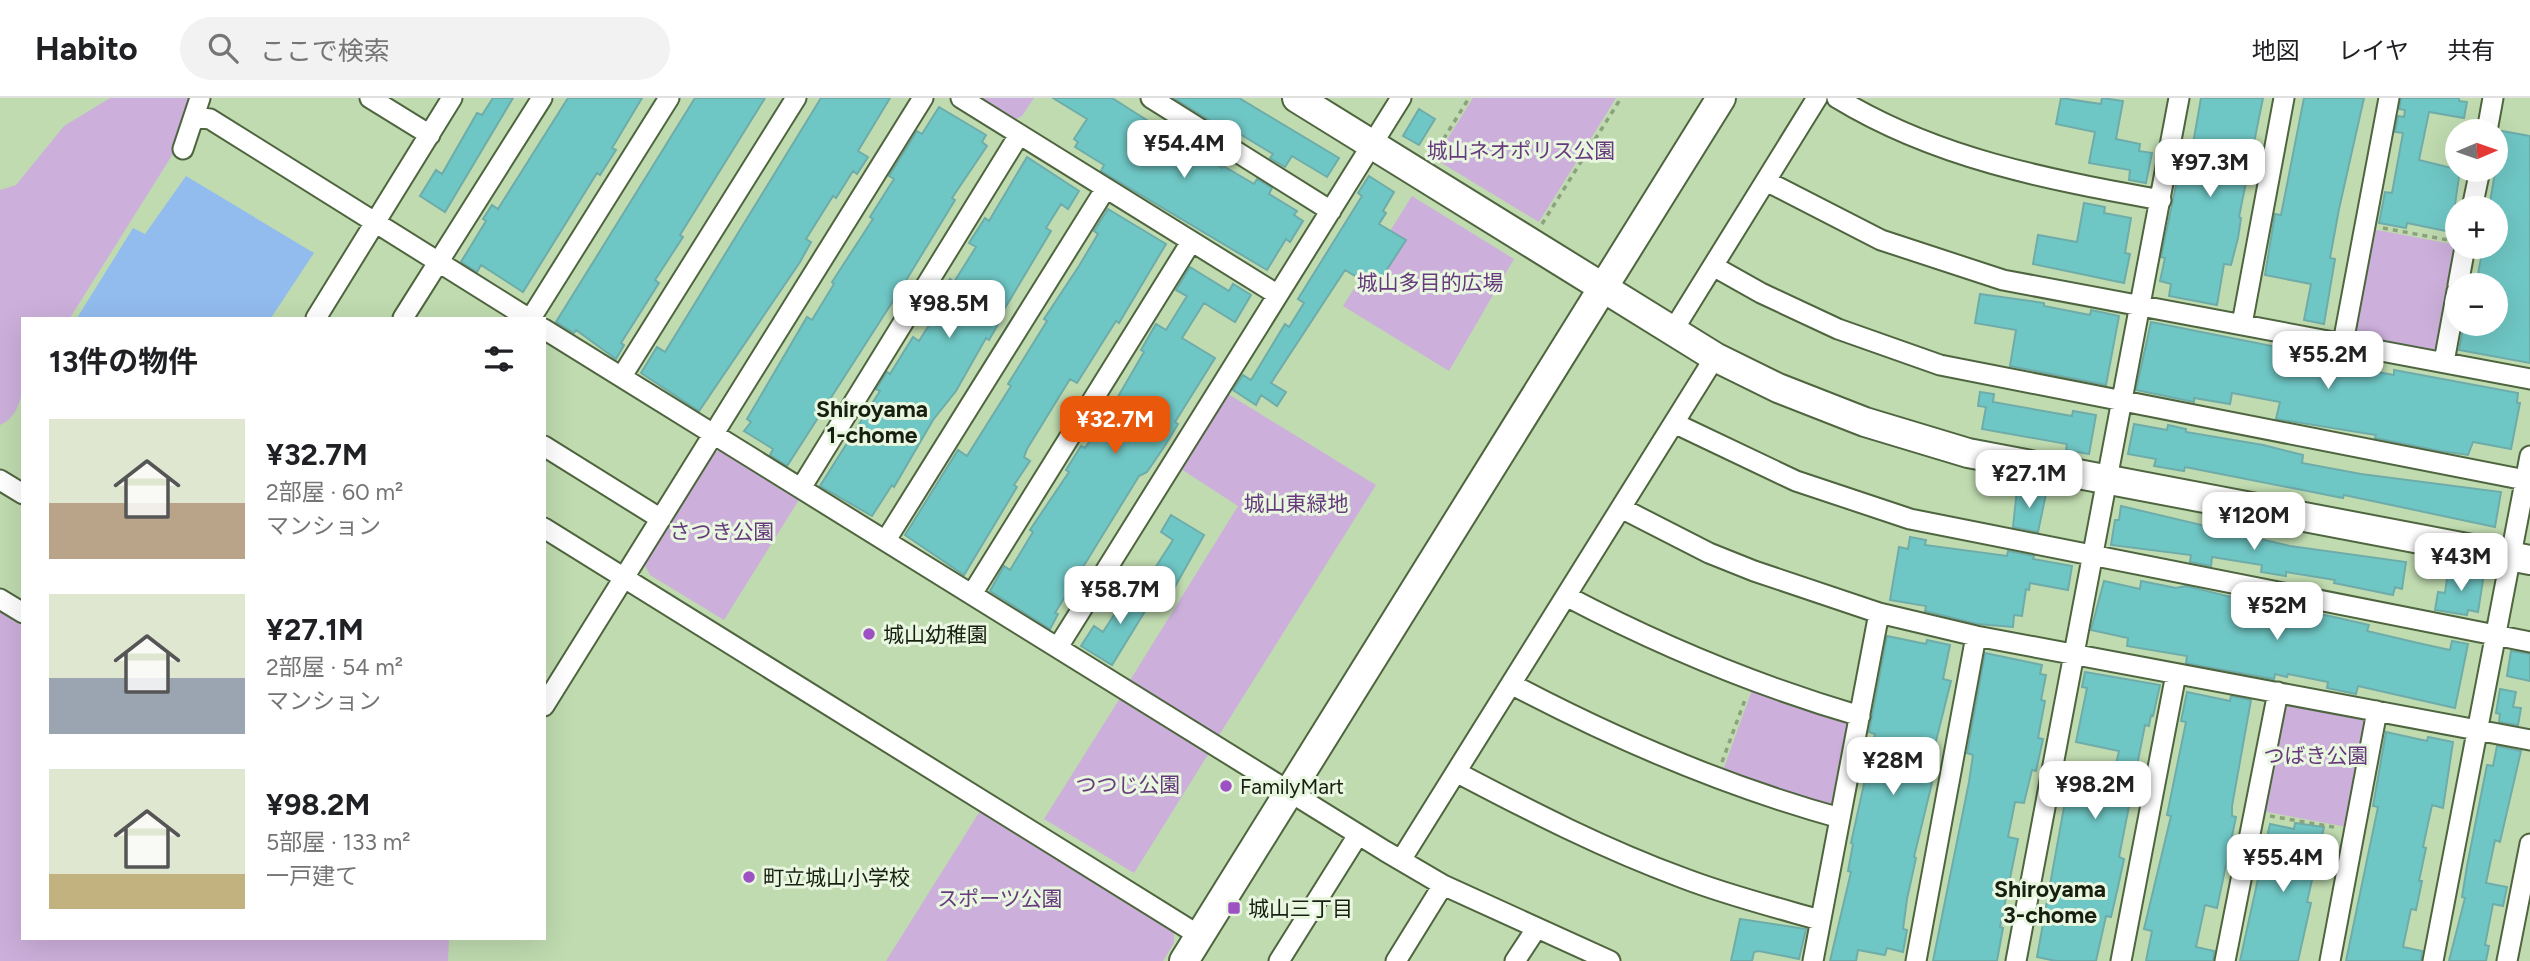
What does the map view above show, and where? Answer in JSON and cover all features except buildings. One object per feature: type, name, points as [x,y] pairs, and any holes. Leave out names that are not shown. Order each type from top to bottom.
[{"type":"street","points":[[183,149],[200,98]]},
{"type":"street","points":[[370,98],[430,135]]},
{"type":"street","points":[[317,317],[452,98]]},
{"type":"street","points":[[404,317],[541,98]]},
{"type":"street","points":[[530,317],[669,98]]},
{"type":"street","points":[[622,376],[796,98]]},
{"type":"street","points":[[546,703],[923,98]]},
{"type":"street","points":[[961,98],[1278,295]]},
{"type":"street","points":[[1151,98],[1331,211]]},
{"type":"street","points":[[1297,98],[1672,332],[1778,388],[1922,441],[2108,481],[2520,558]]},
{"type":"street","points":[[1058,647],[1401,98]]},
{"type":"street","points":[[1184,961],[1721,98]]},
{"type":"street","points":[[1672,332],[1817,98]]},
{"type":"street","points":[[1837,98],[1896,129],[1977,160],[2038,177],[2161,200]]},
{"type":"street","points":[[2016,961],[2179,98]]},
{"type":"street","points":[[2242,324],[2284,98]]},
{"type":"street","points":[[2343,343],[2389,98]]},
{"type":"street","points":[[2489,119],[2493,98]]},
{"type":"street","points":[[194,117],[210,119],[527,317]]},
{"type":"street","points":[[801,488],[1019,135]]},
{"type":"street","points":[[1766,181],[1850,226],[1946,264],[2029,285],[2530,379]]},
{"type":"street","points":[[886,540],[1106,188]]},
{"type":"street","points":[[972,594],[1191,242]]},
{"type":"street","points":[[1713,266],[1800,312],[1901,354],[1985,376],[2528,481]]},
{"type":"street","points":[[546,329],[1358,835],[1443,885],[1610,961]]},
{"type":"street","points":[[2444,362],[2449,336]]},
{"type":"street","points":[[1401,860],[1715,357]]},
{"type":"street","points":[[1674,423],[1796,481],[1888,513],[2530,642]]},
{"type":"street","points":[[546,447],[661,519]]},
{"type":"street","points":[[2433,961],[2495,636],[2520,558],[2530,456]]},
{"type":"street","points":[[0,480],[21,493]]},
{"type":"street","points":[[1621,508],[1742,567],[1879,613],[1976,636],[2530,740]]},
{"type":"street","points":[[546,529],[1200,936]]},
{"type":"street","points":[[1566,596],[1626,628],[1751,682],[1860,716]]},
{"type":"street","points":[[0,599],[21,612]]},
{"type":"street","points":[[1812,961],[1879,613]]},
{"type":"street","points":[[1916,961],[1976,636]]},
{"type":"street","points":[[2121,961],[2176,674]]},
{"type":"street","points":[[1511,684],[1594,728],[1715,779],[1840,818]]},
{"type":"street","points":[[2225,961],[2278,692]]},
{"type":"street","points":[[2330,961],[2377,711]]},
{"type":"street","points":[[1456,772],[1541,817],[1638,861],[1719,891],[1820,920]]},
{"type":"street","points":[[1279,961],[1358,835]]},
{"type":"street","points":[[2507,961],[2530,844]]},
{"type":"street","points":[[1396,961],[1443,885]]},
{"type":"street","points":[[1516,961],[1536,929]]},
{"type":"path","points":[[1429,161],[1469,98]]},
{"type":"path","points":[[1539,229],[1620,98]]},
{"type":"path","points":[[2365,224],[2445,239]]},
{"type":"path","points":[[1715,779],[1751,682]]},
{"type":"path","points":[[2254,813],[2354,831]]},
{"type":"green space","points":[[110,98],[193,98],[176,149],[71,317],[21,317],[21,396],[18,407],[10,418],[0,425],[0,190],[16,185],[64,126]]},
{"type":"green space","points":[[980,98],[1034,98],[1022,116],[1016,119]]},
{"type":"green space","name":"城山ネオポリス公園","points":[[1473,98],[1616,98],[1539,222],[1435,159]]},
{"type":"green space","name":"城山多目的広場","points":[[1412,196],[1514,259],[1449,371],[1343,306]]},
{"type":"green space","points":[[2372,229],[2445,243],[2445,259],[2454,259],[2451,273],[2445,273],[2445,305],[2436,350],[2358,337],[2355,334]]},
{"type":"green space","name":"城山東緑地","points":[[1228,394],[1376,485],[1218,737],[1129,682],[1238,506],[1181,469]]},
{"type":"green space","name":"さつき公園","points":[[720,450],[800,498],[724,620],[650,575],[644,564],[713,454]]},
{"type":"green space","points":[[0,608],[21,622],[21,940],[449,940],[448,961],[0,961]]},
{"type":"green space","points":[[1752,690],[1849,723],[1833,806],[1722,773]]},
{"type":"green space","name":"つつじ公園","points":[[1120,698],[1209,753],[1134,873],[1044,819]]},
{"type":"green space","name":"つばき公園","points":[[2285,703],[2365,719],[2347,827],[2262,811]]},
{"type":"green space","name":"スポーツ公園","points":[[980,811],[1174,930],[1174,943],[1163,961],[886,961]]},
{"type":"water","points":[[186,176],[314,253],[272,317],[78,317],[133,228],[145,234]]},
{"type":"place","name":"城山幼稚園","points":[[869,634]]},
{"type":"place","name":"FamilyMart","points":[[1226,786]]},
{"type":"place","name":"町立城山小学校","points":[[749,877]]},
{"type":"place","name":"城山三丁目","points":[[1234,908]]},
{"type":"district","name":"Shiroyama 1-chome","points":[[872,422]]},
{"type":"district","name":"Shiroyama 3-chome","points":[[2050,902]]}]
